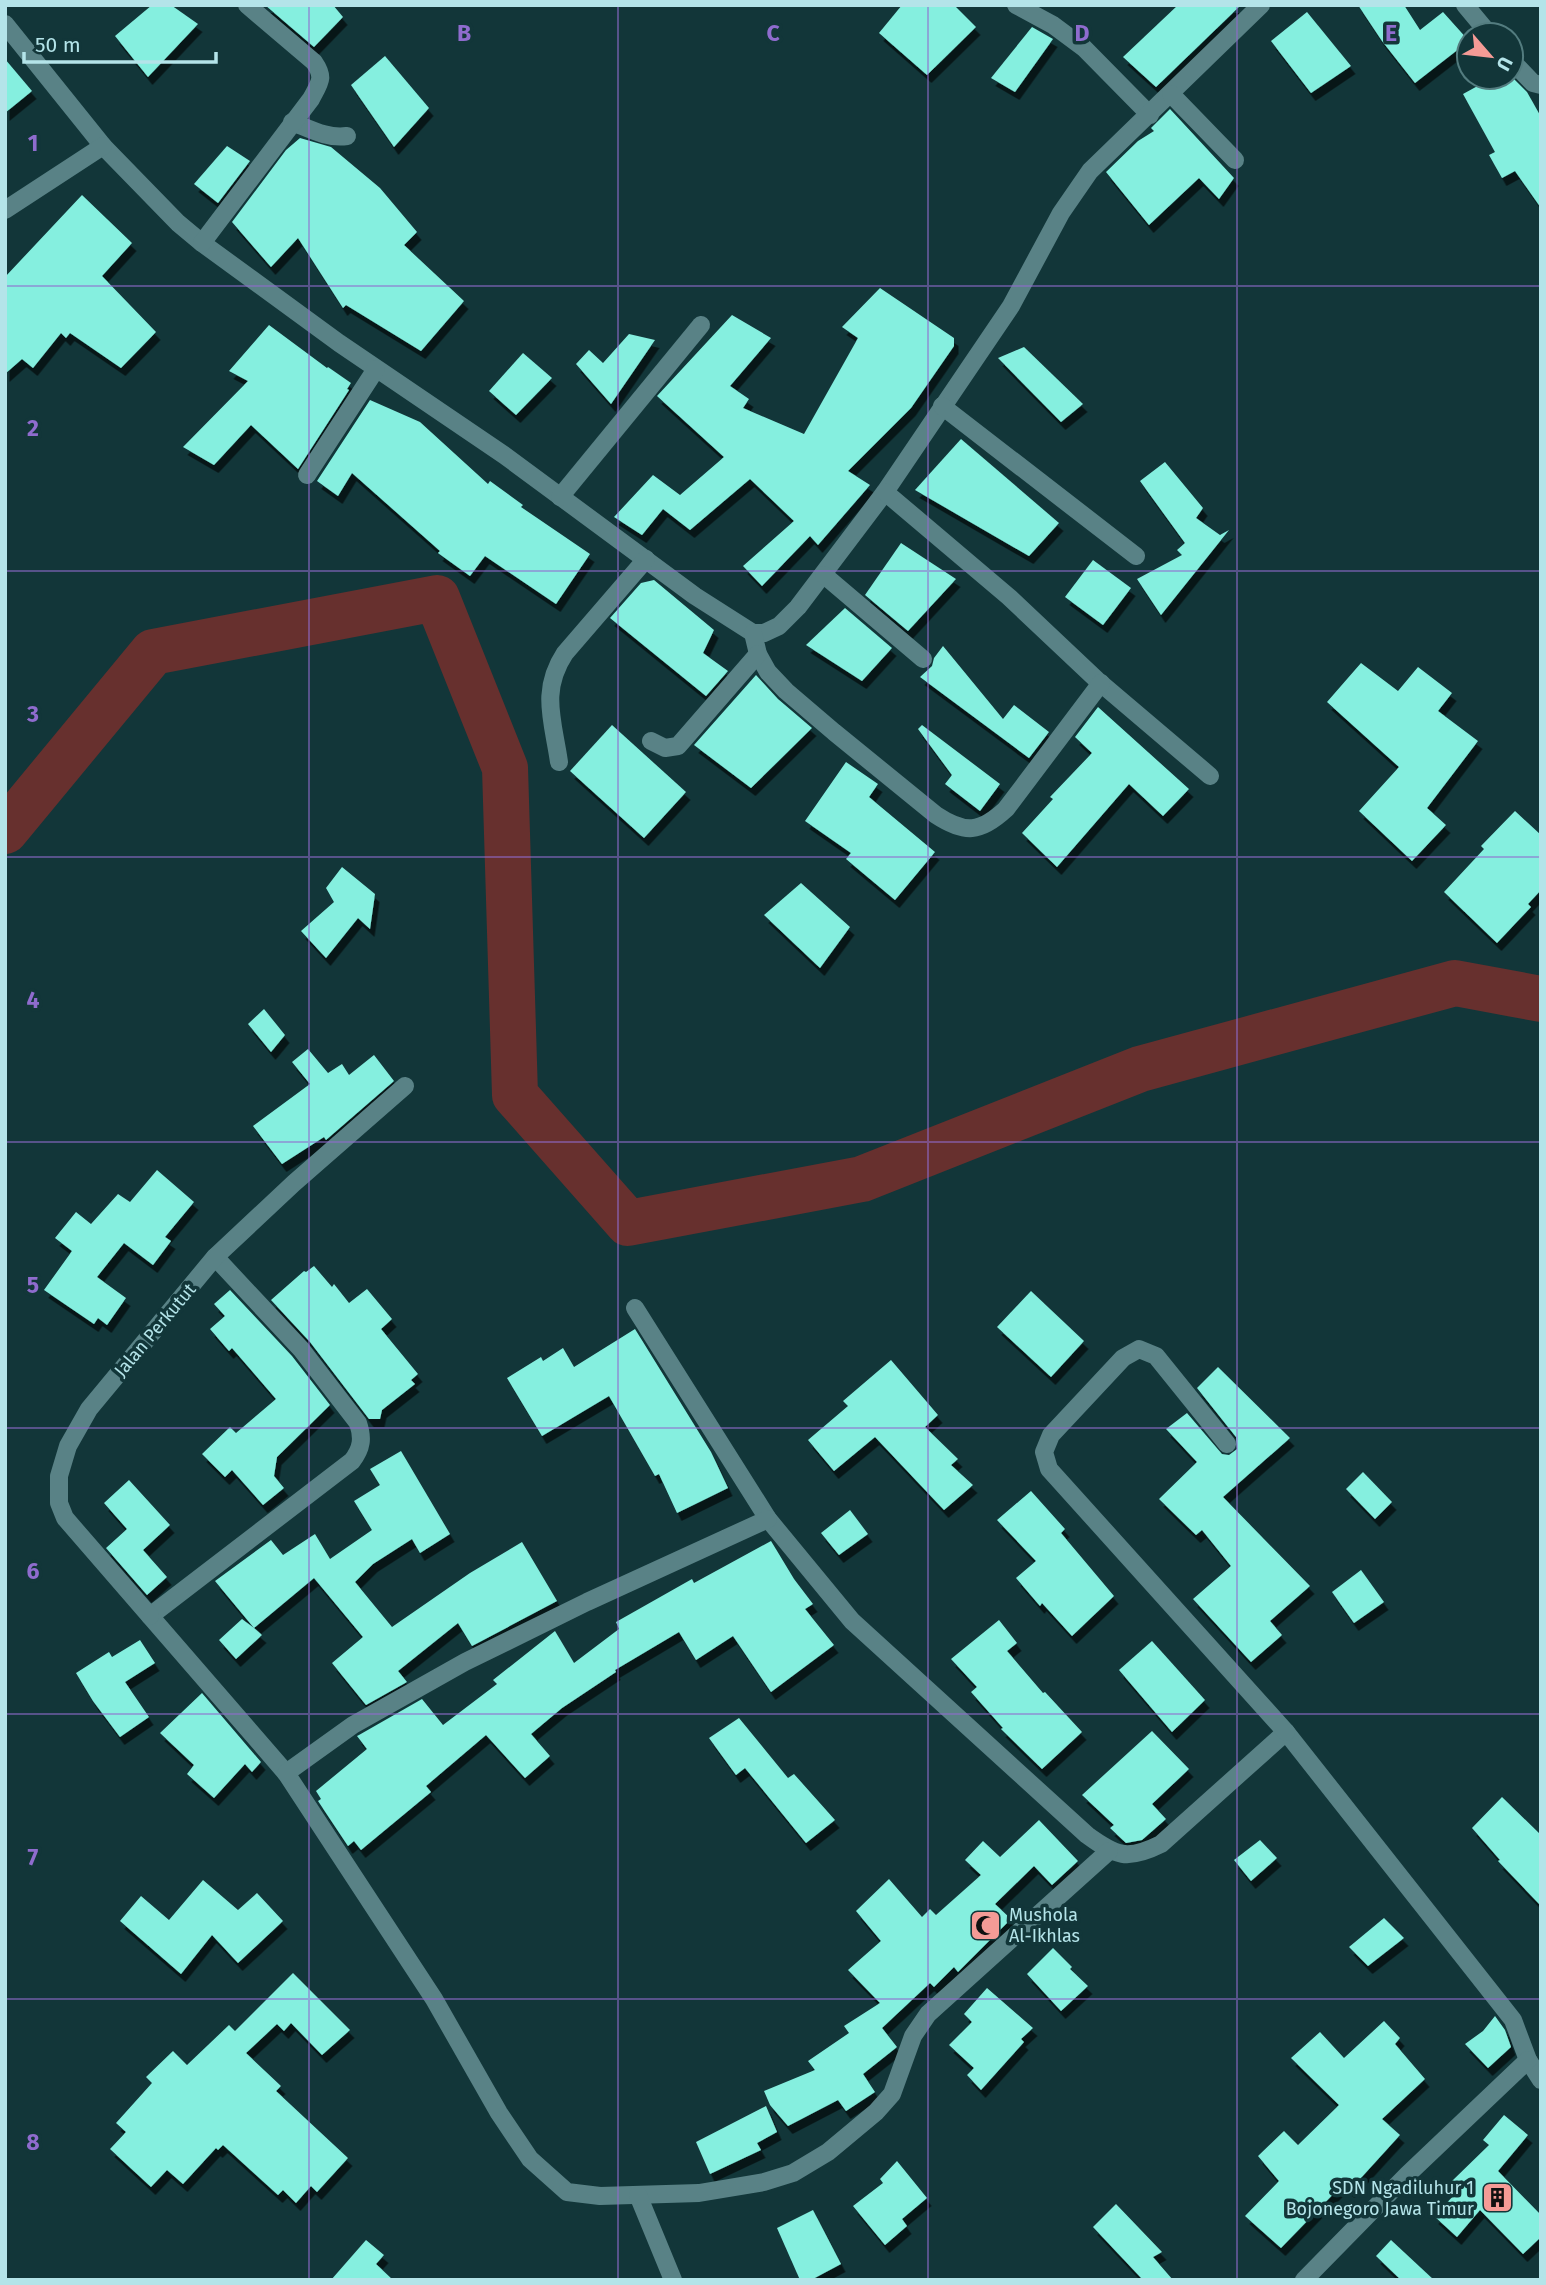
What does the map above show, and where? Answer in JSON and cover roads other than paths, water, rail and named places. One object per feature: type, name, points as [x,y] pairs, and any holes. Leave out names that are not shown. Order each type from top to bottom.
[{"type":"street","points":[[202,243],[320,83],[321,72],[314,62],[247,5]]},
{"type":"street","points":[[1016,5],[1053,25],[1084,48],[1150,114]]},
{"type":"street","points":[[5,24],[103,146],[178,223],[202,243],[376,369],[461,425],[695,596],[753,633],[764,633],[779,626],[798,607],[885,492],[1011,306],[1076,190],[1090,171],[1261,5]]},
{"type":"street","points":[[1465,5],[1478,21]]},
{"type":"street","points":[[1525,75],[1533,83],[1541,85]]},
{"type":"street","points":[[1171,94],[1235,160]]},
{"type":"street","points":[[292,122],[316,132],[346,136]]},
{"type":"street","points":[[5,210],[103,146]]},
{"type":"street","points":[[560,496],[701,325]]},
{"type":"street","points":[[307,475],[376,369]]},
{"type":"street","points":[[942,406],[1136,556]]},
{"type":"street","points":[[885,492],[1009,597],[1101,683],[1210,776]]},
{"type":"street","points":[[559,762],[549,699],[551,680],[556,667],[646,559]]},
{"type":"street","points":[[824,575],[923,659]]},
{"type":"street","points":[[753,633],[758,654],[768,672],[777,681],[834,732],[936,815],[953,826],[965,829],[980,827],[993,821],[1006,809],[1101,683]]},
{"type":"street","points":[[651,741],[665,748],[678,746],[758,654]]},
{"type":"street","name":"Jalan Perkutut","points":[[405,1086],[294,1182],[215,1257],[89,1409],[68,1446],[60,1476],[59,1503],[65,1518],[286,1773],[434,1999],[499,2113],[530,2160],[567,2192],[600,2196],[699,2193],[764,2182],[793,2173],[828,2152],[876,2112],[892,2094],[913,2036],[928,2014],[1109,1851]]},
{"type":"street","points":[[150,1616],[352,1461],[359,1452],[362,1437],[358,1423],[301,1349],[215,1257]]},
{"type":"street","points":[[635,1308],[768,1519],[852,1621],[1087,1835],[1109,1851],[1124,1855],[1142,1854],[1161,1844],[1286,1732]]},
{"type":"street","points":[[1227,1444],[1156,1356],[1139,1349],[1123,1358],[1051,1435],[1044,1452],[1049,1469],[1286,1732],[1513,2020],[1528,2060],[1541,2080]]},
{"type":"street","points":[[286,1773],[353,1725],[465,1662],[587,1602],[768,1519]]},
{"type":"street","points":[[1304,2280],[1417,2166],[1528,2060]]},
{"type":"street","points":[[638,2195],[673,2280]]},
{"type":"waterway","points":[[5,831],[153,652],[437,598],[505,768],[515,1095],[628,1223],[862,1179],[1140,1069],[1455,983],[1541,999]]},
{"type":"place","name":"Mushola Al-Ikhlas","points":[[986,1925]]},
{"type":"place","name":"SDN Ngadiluhur 1 Bojonegoro Jawa Timur","points":[[1497,2198]]}]
